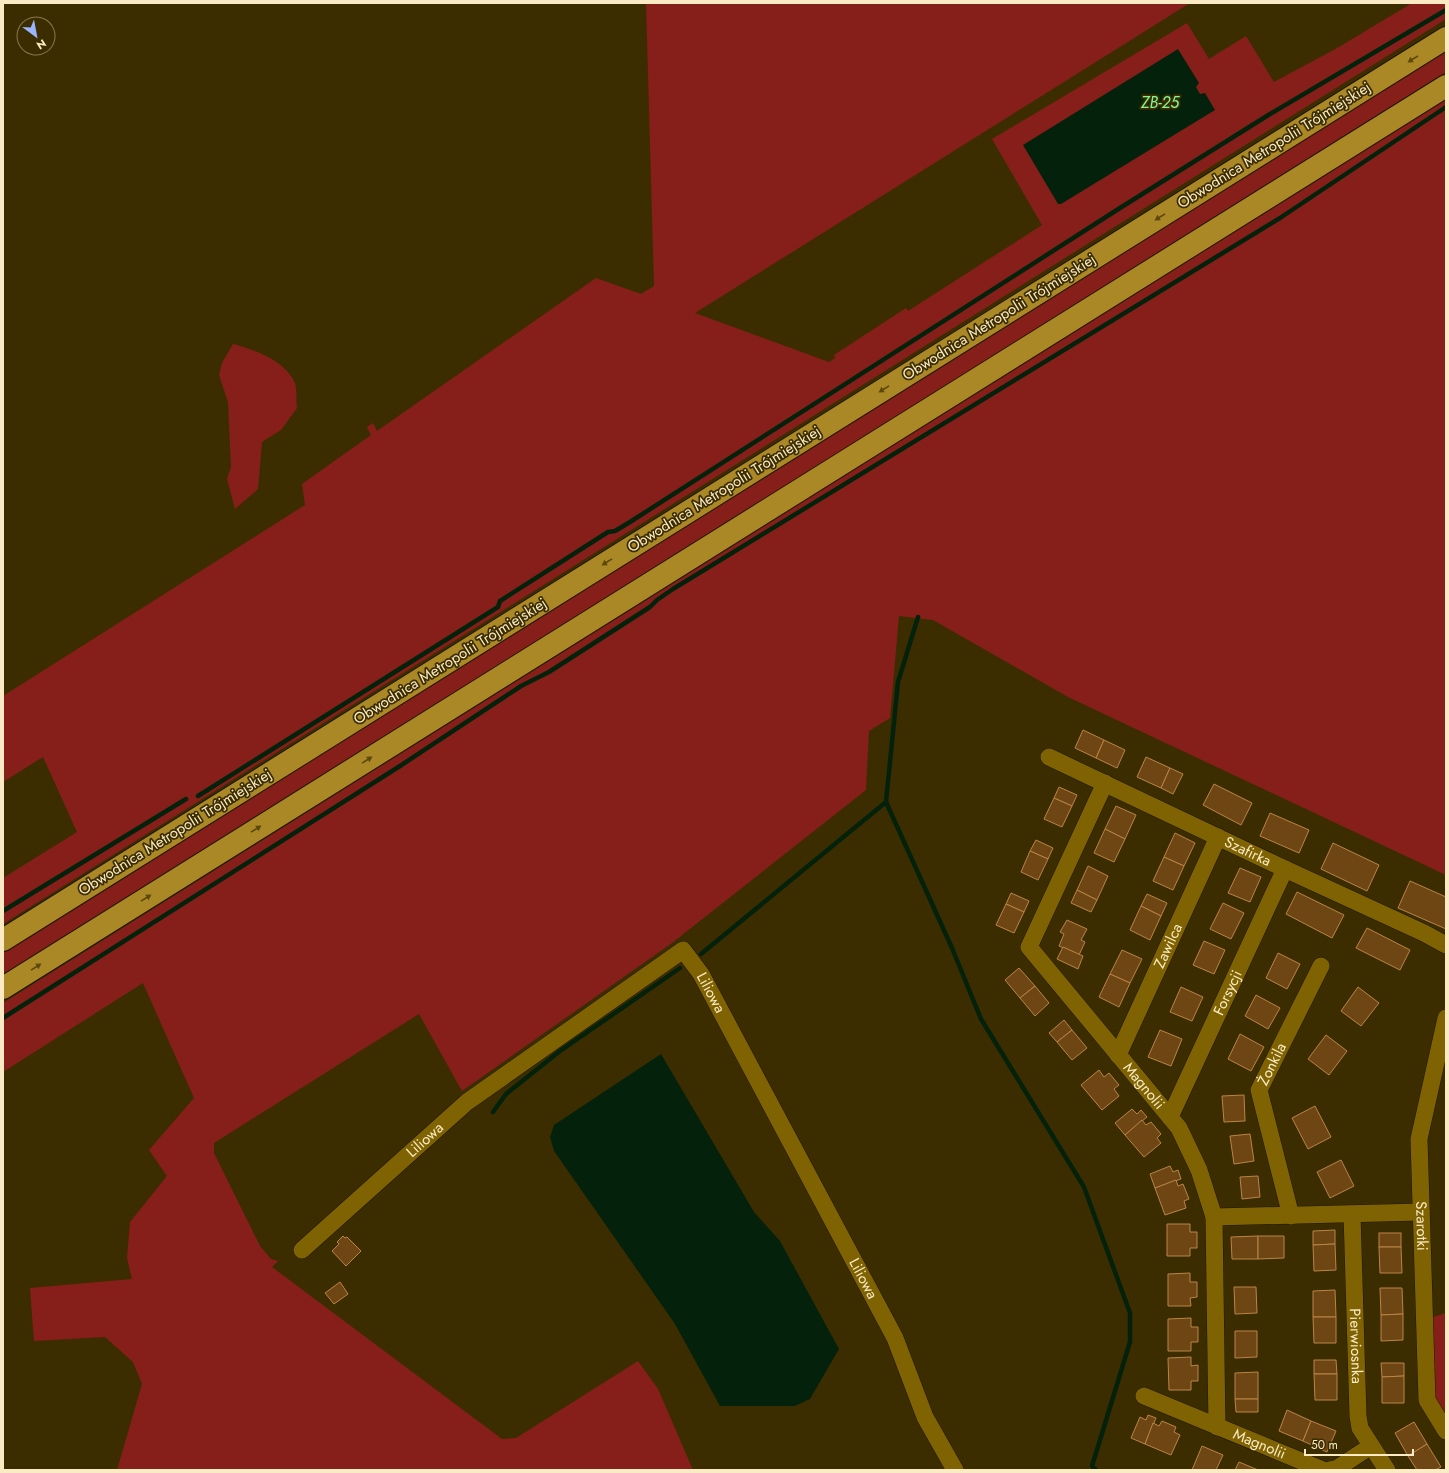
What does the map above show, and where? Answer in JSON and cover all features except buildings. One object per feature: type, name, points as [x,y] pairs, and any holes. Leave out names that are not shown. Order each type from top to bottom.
[{"type":"highway","name":"Obwodnica Metropolii Trójmiejskiej","points":[[3,940],[1446,38]]},
{"type":"highway","points":[[3,988],[1446,86]]},
{"type":"street","name":"Szafirka","points":[[1049,757],[1424,933],[1446,945]]},
{"type":"street","name":"Magnolii","points":[[1105,783],[1029,947],[1179,1128],[1188,1144],[1199,1170],[1214,1217],[1217,1427]]},
{"type":"street","name":"Zawilca","points":[[1118,1055],[1218,837]]},
{"type":"street","name":"Forsycji","points":[[1170,1117],[1285,869]]},
{"type":"street","name":"Liliowa","points":[[302,1250],[467,1102],[683,950],[701,974],[895,1338],[926,1417],[955,1470]]},
{"type":"street","name":"Żonkila","points":[[1291,1216],[1260,1090],[1321,966]]},
{"type":"street","name":"Szarotki","points":[[1446,1018],[1419,1138],[1427,1400],[1446,1431]]},
{"type":"street","points":[[1214,1217],[1421,1212]]},
{"type":"street","name":"Pierwiosnka","points":[[1352,1214],[1358,1416],[1360,1428],[1387,1470]]},
{"type":"street","name":"Magnolii","points":[[1144,1396],[1323,1470]]},
{"type":"street","points":[[1330,1470],[1336,1469],[1372,1446]]},
{"type":"shaded area","points":[[646,3],[1190,3],[695,313],[829,362],[835,358],[834,355],[906,308],[908,311],[1042,225],[992,139],[1187,23],[1209,59],[1246,36],[1274,82],[1339,47],[1412,3],[1446,3],[1446,19],[3,924],[3,878],[77,832],[43,757],[3,782],[3,696],[305,505],[302,484],[371,435],[367,427],[373,423],[377,431],[596,278],[641,294],[654,286]]},
{"type":"shaded area","points":[[1446,45],[1446,72],[3,978],[3,950]]},
{"type":"shaded area","points":[[1446,98],[1446,875],[1068,697],[933,620],[899,616],[890,718],[869,731],[866,790],[672,943],[462,1091],[419,1014],[214,1143],[214,1153],[260,1246],[271,1259],[278,1261],[272,1267],[502,1439],[516,1438],[638,1361],[658,1389],[693,1470],[117,1470],[142,1384],[133,1362],[105,1337],[34,1341],[30,1288],[132,1279],[127,1258],[130,1222],[167,1176],[149,1150],[194,1098],[143,983],[3,1072],[3,1003]]},
{"type":"shaded area","points":[[233,344],[260,353],[277,362],[284,368],[295,383],[297,408],[281,430],[262,442],[258,489],[235,509],[227,479],[231,467],[228,402],[219,375],[222,363]]},
{"type":"shaded area","points":[[1446,1313],[1446,1416],[1435,1398],[1433,1317]]},
{"type":"water","name":"ZB-25","points":[[1178,49],[1199,83],[1196,87],[1200,94],[1205,93],[1215,110],[1061,204],[1058,204],[1023,145]]},
{"type":"water","points":[[661,1054],[754,1212],[780,1241],[839,1349],[810,1399],[795,1406],[720,1406],[675,1324],[554,1151],[550,1137],[554,1125]]},
{"type":"waterway","points":[[198,796],[498,607],[500,601],[608,532],[615,531],[630,522],[1120,208],[1270,114],[1446,10]]},
{"type":"waterway","points":[[3,1018],[400,766],[521,686],[549,672],[650,607],[673,589],[1280,218],[1446,107]]},
{"type":"waterway","points":[[701,954],[886,802],[898,682],[918,617]]},
{"type":"waterway","points":[[3,911],[186,799]]},
{"type":"waterway","points":[[886,802],[952,948],[981,1019],[1084,1187],[1130,1313],[1130,1342],[1092,1466],[1096,1470]]},
{"type":"waterway","points":[[493,1112],[506,1094],[560,1051],[680,968]]}]
